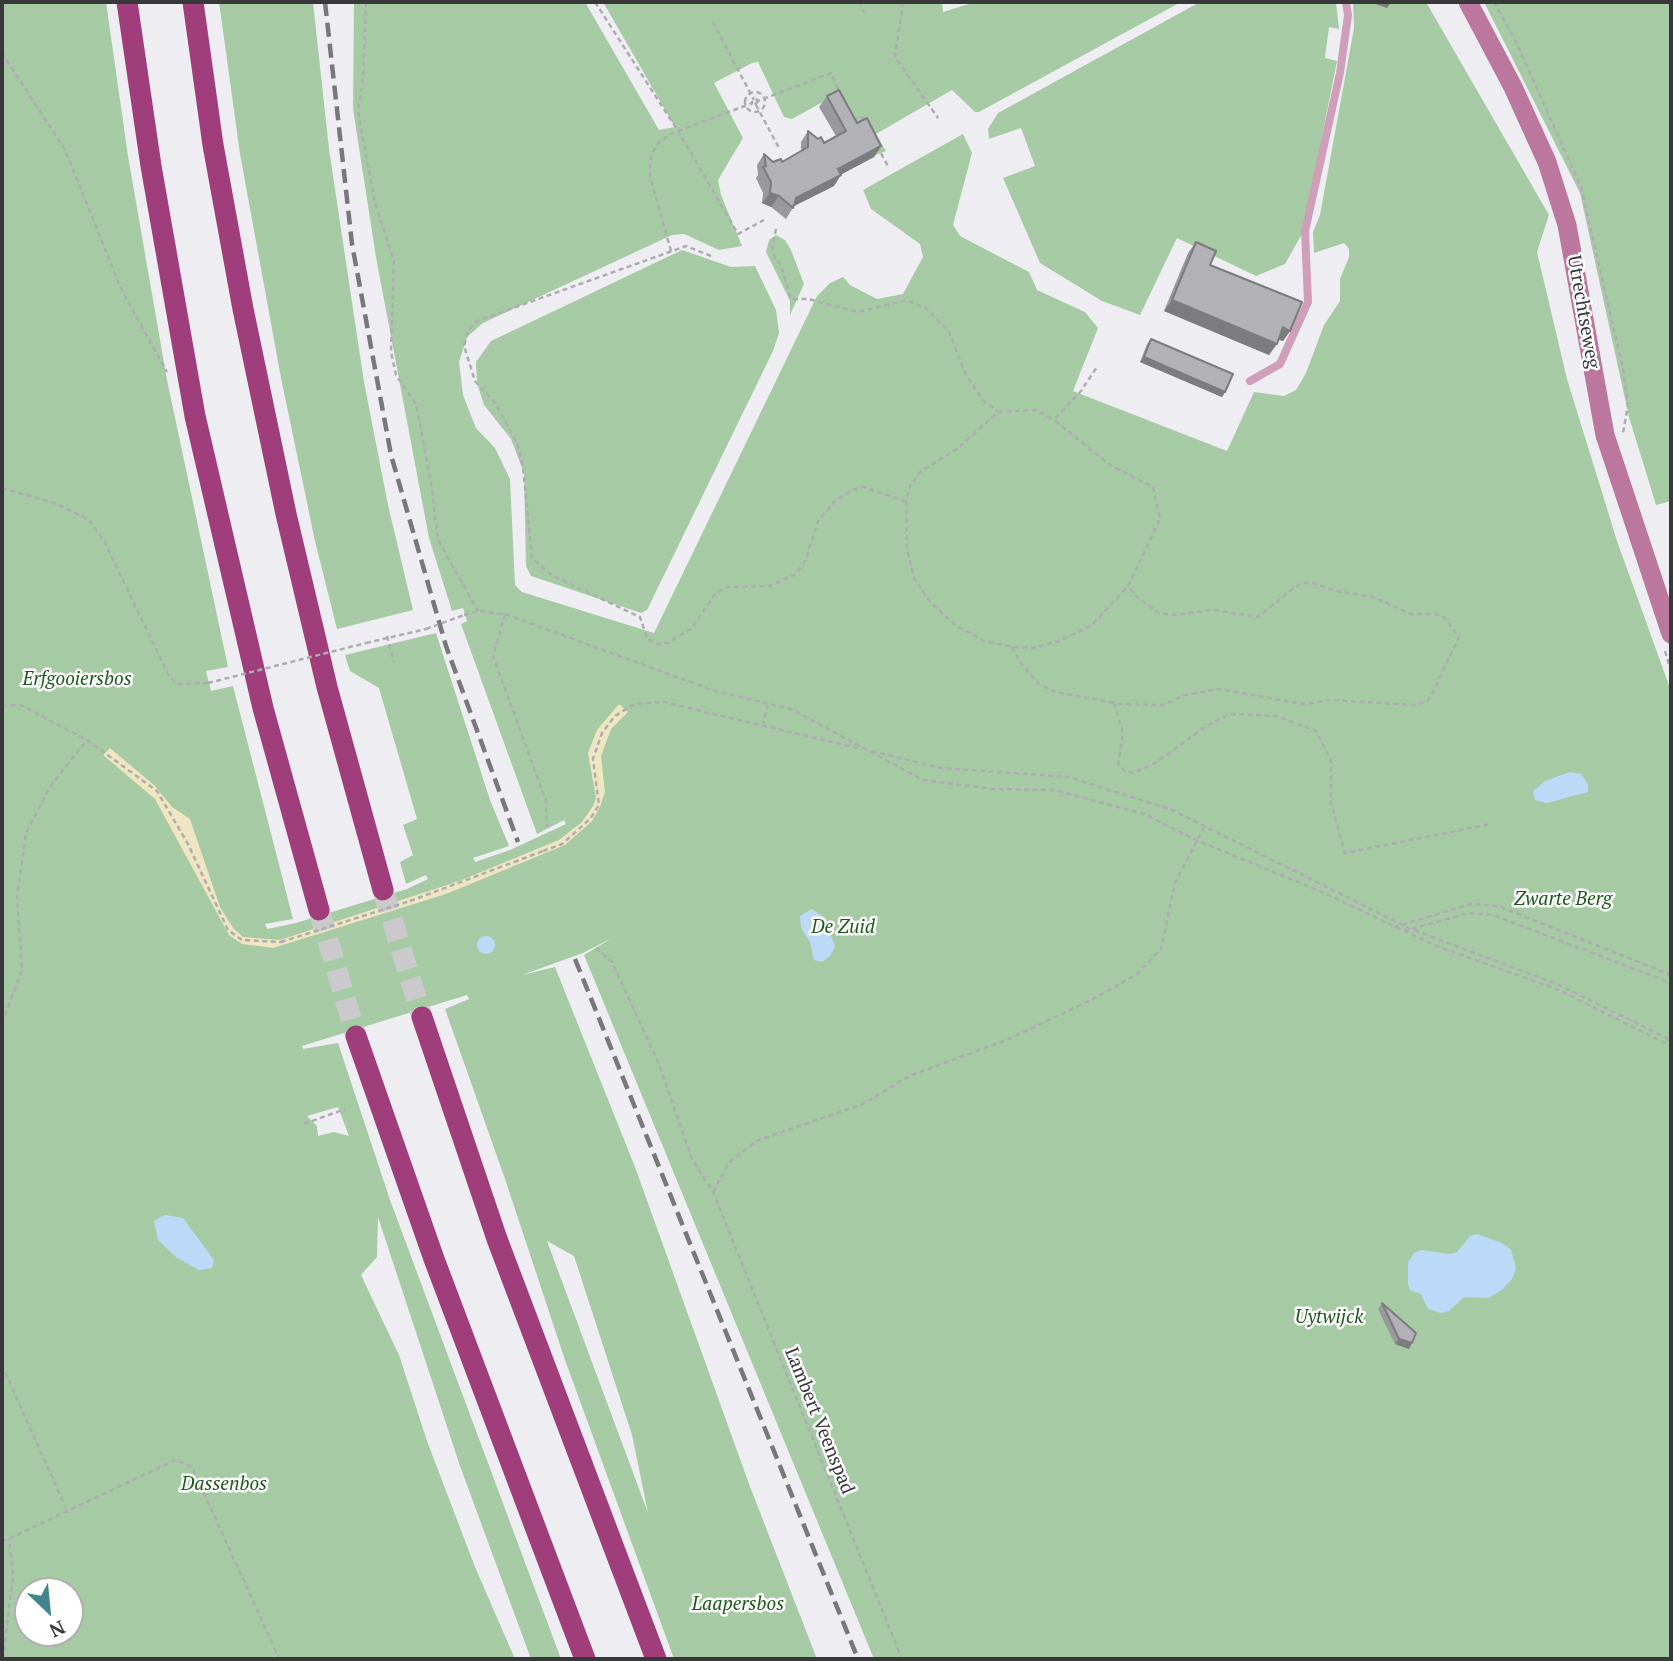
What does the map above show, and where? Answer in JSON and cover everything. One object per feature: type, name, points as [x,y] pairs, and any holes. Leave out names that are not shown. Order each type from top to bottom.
[{"type":"highway","points":[[127,2],[151,166],[195,416],[263,708],[319,911]]},
{"type":"highway","points":[[193,2],[213,145],[243,309],[286,514],[327,687],[383,890]]},
{"type":"highway","points":[[422,1017],[497,1239],[656,1659]]},
{"type":"highway","points":[[356,1036],[433,1259],[585,1659]]},
{"type":"main road","name":"Utrechtseweg","points":[[1468,2],[1519,100],[1547,162],[1567,225],[1605,435],[1671,634]]},
{"type":"lane","points":[[1250,381],[1280,364],[1308,302],[1306,231],[1340,73],[1348,15],[1346,2]]},
{"type":"path","points":[[366,2],[363,78],[358,112],[375,203],[394,261],[391,352],[396,376],[416,404],[431,482],[438,540],[478,611]]},
{"type":"path","points":[[595,2],[678,131],[738,234],[764,220]]},
{"type":"path","points":[[859,2],[864,13]]},
{"type":"path","points":[[903,2],[895,57],[938,118]]},
{"type":"path","points":[[713,22],[779,148]]},
{"type":"path","points":[[2,53],[65,150],[122,291],[167,373]]},
{"type":"path","points":[[671,251],[659,198],[650,176],[650,161],[656,145],[678,131],[831,73],[842,97]]},
{"type":"path","points":[[750,93],[757,92],[765,98]]},
{"type":"path","points":[[745,106],[750,93]]},
{"type":"path","points":[[745,106],[751,112],[760,111],[764,107],[765,98]]},
{"type":"path","points":[[853,120],[861,116],[866,127]]},
{"type":"path","points":[[872,137],[889,168]]},
{"type":"path","points":[[776,229],[772,247],[775,258],[781,265],[791,299],[808,299],[858,312],[906,300],[926,308],[948,332],[966,375],[983,400],[998,412]]},
{"type":"path","points":[[710,256],[686,246],[477,321],[468,331],[464,346],[475,381],[496,404],[518,445],[523,467],[532,558],[553,576],[640,617],[647,638],[658,644],[668,643],[692,628],[716,593],[727,587],[770,586],[796,574],[805,561],[818,521],[835,500],[863,486],[906,501]]},
{"type":"path","points":[[1054,420],[1097,367]]},
{"type":"path","points":[[1037,410],[1054,420],[1110,465],[1153,488],[1160,519],[1128,586],[1091,626],[1059,641],[1034,648],[1012,648],[974,635],[954,624],[931,603],[915,578],[907,549],[906,501],[910,486],[921,471],[957,449],[998,412],[1037,410]]},
{"type":"path","points":[[2,488],[54,503],[88,519],[104,541],[169,676],[177,684],[208,683],[387,636],[426,629],[478,611],[505,614],[715,691],[791,709],[923,780],[993,789],[1054,790],[1144,814],[1196,840],[1322,892],[1434,945],[1559,990],[1671,1046]]},
{"type":"path","points":[[1012,648],[1019,661],[1039,684],[1055,692],[1114,702],[1163,705],[1185,695],[1219,689],[1303,704],[1331,700],[1415,705],[1427,701],[1432,694],[1459,637],[1445,618],[1435,614],[1411,614],[1373,597],[1312,583],[1302,583],[1258,617],[1213,610],[1171,615],[1159,613],[1136,596],[1128,586]]},
{"type":"path","points":[[505,614],[493,656],[542,788],[546,802],[547,827]]},
{"type":"path","points":[[387,636],[394,662]]},
{"type":"path","points":[[2,706],[21,705],[87,740],[157,791],[188,844],[228,930],[242,940],[281,942],[410,901],[562,844],[590,819],[598,805],[593,759],[602,733],[615,716],[634,704],[663,702],[941,768],[1069,777],[1172,810],[1411,929],[1556,984],[1671,1040]]},
{"type":"path","points":[[1114,702],[1123,733],[1118,764],[1125,771],[1134,773],[1155,763],[1230,713],[1276,716],[1316,731],[1331,760],[1331,803],[1345,853],[1491,824]]},
{"type":"path","points":[[763,726],[768,704]]},
{"type":"path","points":[[2,1023],[22,970],[17,896],[26,833],[50,787],[87,740]]},
{"type":"path","points":[[713,1192],[729,1163],[756,1141],[863,1104],[909,1076],[1009,1039],[1097,998],[1137,974],[1161,949],[1175,883],[1203,827]]},
{"type":"path","points":[[1394,927],[1471,904],[1498,906],[1671,975]]},
{"type":"path","points":[[1404,931],[1469,913],[1493,915],[1671,983]]},
{"type":"path","name":"Lambert Veenspad","points":[[596,948],[612,962],[632,1011],[659,1064],[692,1159],[713,1192],[902,1659]]},
{"type":"path","points":[[304,1124],[345,1109]]},
{"type":"path","points":[[2,1365],[68,1513]]},
{"type":"path","points":[[2,1542],[175,1460],[192,1467],[278,1656],[276,1659]]},
{"type":"path","points":[[3,1659],[13,1576],[9,1539]]},
{"type":"green space","points":[[2,2],[106,2],[128,156],[167,380],[228,667],[206,671],[211,691],[233,686],[293,919],[265,924],[267,929],[296,923],[407,889],[428,879],[426,875],[406,884],[400,862],[413,855],[403,825],[417,819],[379,688],[350,671],[345,655],[436,633],[490,800],[509,846],[473,858],[475,862],[510,850],[566,824],[564,820],[537,834],[461,624],[467,621],[463,608],[452,611],[429,538],[376,257],[353,109],[354,2],[585,2],[659,130],[675,127],[603,2],[942,2],[943,12],[975,2],[1181,2],[979,112],[975,112],[952,90],[876,134],[886,151],[876,155],[860,128],[830,98],[792,119],[784,117],[758,62],[752,63],[714,83],[743,138],[718,180],[721,195],[742,246],[719,250],[684,234],[672,235],[483,323],[467,337],[459,362],[463,395],[476,428],[495,448],[510,479],[515,585],[522,592],[654,633],[817,296],[830,283],[843,277],[850,285],[877,299],[903,294],[923,257],[920,244],[871,209],[863,190],[963,134],[972,153],[953,225],[960,236],[1029,272],[1037,290],[1085,312],[1098,328],[1073,391],[1227,451],[1254,392],[1284,396],[1296,390],[1306,373],[1324,325],[1340,301],[1340,279],[1349,257],[1349,249],[1344,243],[1314,253],[1313,232],[1320,215],[1354,28],[1353,2],[1426,2],[1549,215],[1537,252],[1567,379],[1617,541],[1671,691],[1671,1659],[874,1659],[584,955],[612,938],[583,953],[522,975],[555,967],[635,1167],[749,1484],[817,1659],[674,1659],[565,1360],[445,1009],[469,999],[467,995],[302,1046],[303,1049],[338,1043],[390,1200],[561,1659],[531,1659],[460,1466],[378,1217],[377,1257],[361,1275],[399,1355],[427,1441],[475,1567],[515,1659],[2,1659]],"holes":[[[338,1107],[349,1136],[334,1132],[318,1136],[317,1126],[307,1116]],[[547,1241],[574,1256],[632,1435],[648,1513]]]},
{"type":"green space","points":[[219,2],[313,2],[329,149],[364,382],[388,505],[413,610],[337,629],[315,541],[281,378],[240,154]]},
{"type":"green space","points":[[1200,2],[1336,2],[1339,29],[1329,27],[1325,58],[1337,61],[1303,232],[1285,264],[1256,276],[1177,238],[1140,315],[1102,301],[1040,263],[1003,178],[1035,166],[1021,128],[989,139],[988,129],[998,113]]},
{"type":"green space","points":[[1484,2],[1671,2],[1671,501],[1656,505],[1629,417],[1580,193]]},
{"type":"green space","points":[[776,235],[785,240],[791,250],[804,284],[790,315],[790,301],[766,252],[769,240]]},
{"type":"green space","points":[[682,250],[731,267],[755,266],[776,310],[779,333],[773,351],[647,610],[641,613],[531,576],[526,566],[524,473],[511,439],[484,405],[477,383],[476,362],[491,341]]},
{"type":"sand","points":[[619,704],[628,712],[611,729],[601,756],[605,792],[600,807],[592,821],[565,845],[446,894],[273,948],[242,944],[229,935],[155,799],[103,755],[110,748],[155,786],[172,807],[190,819],[220,907],[233,928],[243,937],[280,940],[459,881],[559,840],[582,822],[593,806],[596,798],[588,753],[597,730]]},
{"type":"water","points":[[1570,772],[1581,774],[1588,784],[1588,792],[1547,803],[1535,800],[1533,791],[1545,781]]},
{"type":"water","points":[[812,909],[825,918],[835,947],[830,956],[822,962],[814,960],[810,942],[801,928],[800,916]]},
{"type":"water","points":[[486,936],[492,939],[495,945],[492,951],[486,954],[480,951],[477,945],[480,939]]},
{"type":"water","points":[[165,1215],[183,1218],[214,1260],[212,1268],[199,1270],[177,1258],[158,1240],[154,1221]]},
{"type":"water","points":[[1477,1234],[1502,1243],[1511,1250],[1516,1268],[1512,1279],[1503,1289],[1488,1298],[1464,1297],[1449,1311],[1441,1313],[1428,1309],[1421,1294],[1410,1290],[1408,1262],[1414,1253],[1421,1250],[1450,1254],[1457,1252],[1470,1236]]},
{"type":"building","points":[[839,90],[857,123],[867,118],[881,146],[838,169],[841,175],[796,198],[793,208],[779,196],[770,193],[771,182],[763,167],[766,166],[764,154],[773,162],[781,159],[782,162],[808,147],[808,131],[818,139],[821,137],[824,143],[846,131],[827,96]]},
{"type":"building","points":[[1196,242],[1216,251],[1210,265],[1302,302],[1290,331],[1283,327],[1277,344],[1172,300]]},
{"type":"building","points":[[1151,339],[1233,374],[1225,392],[1144,357]]},
{"type":"building","points":[[1382,1303],[1416,1333],[1412,1343],[1399,1339]]},
{"type":"tunnel","points":[[383,890],[422,1017]]},
{"type":"tunnel","points":[[319,910],[356,1036]]},
{"type":"railway","points":[[325,2],[352,244],[391,455],[446,646],[518,842]]},
{"type":"railway","points":[[575,959],[858,1659]]},
{"type":"park label","name":"Erfgooiersbos","points":[[77,680]]},
{"type":"park label","name":"Zwarte Berg","points":[[1563,900]]},
{"type":"park label","name":"De Zuid","points":[[843,928]]},
{"type":"park label","name":"Uytwijck","points":[[1329,1318]]},
{"type":"park label","name":"Dassenbos","points":[[224,1485]]},
{"type":"park label","name":"Laapersbos","points":[[738,1605]]}]
